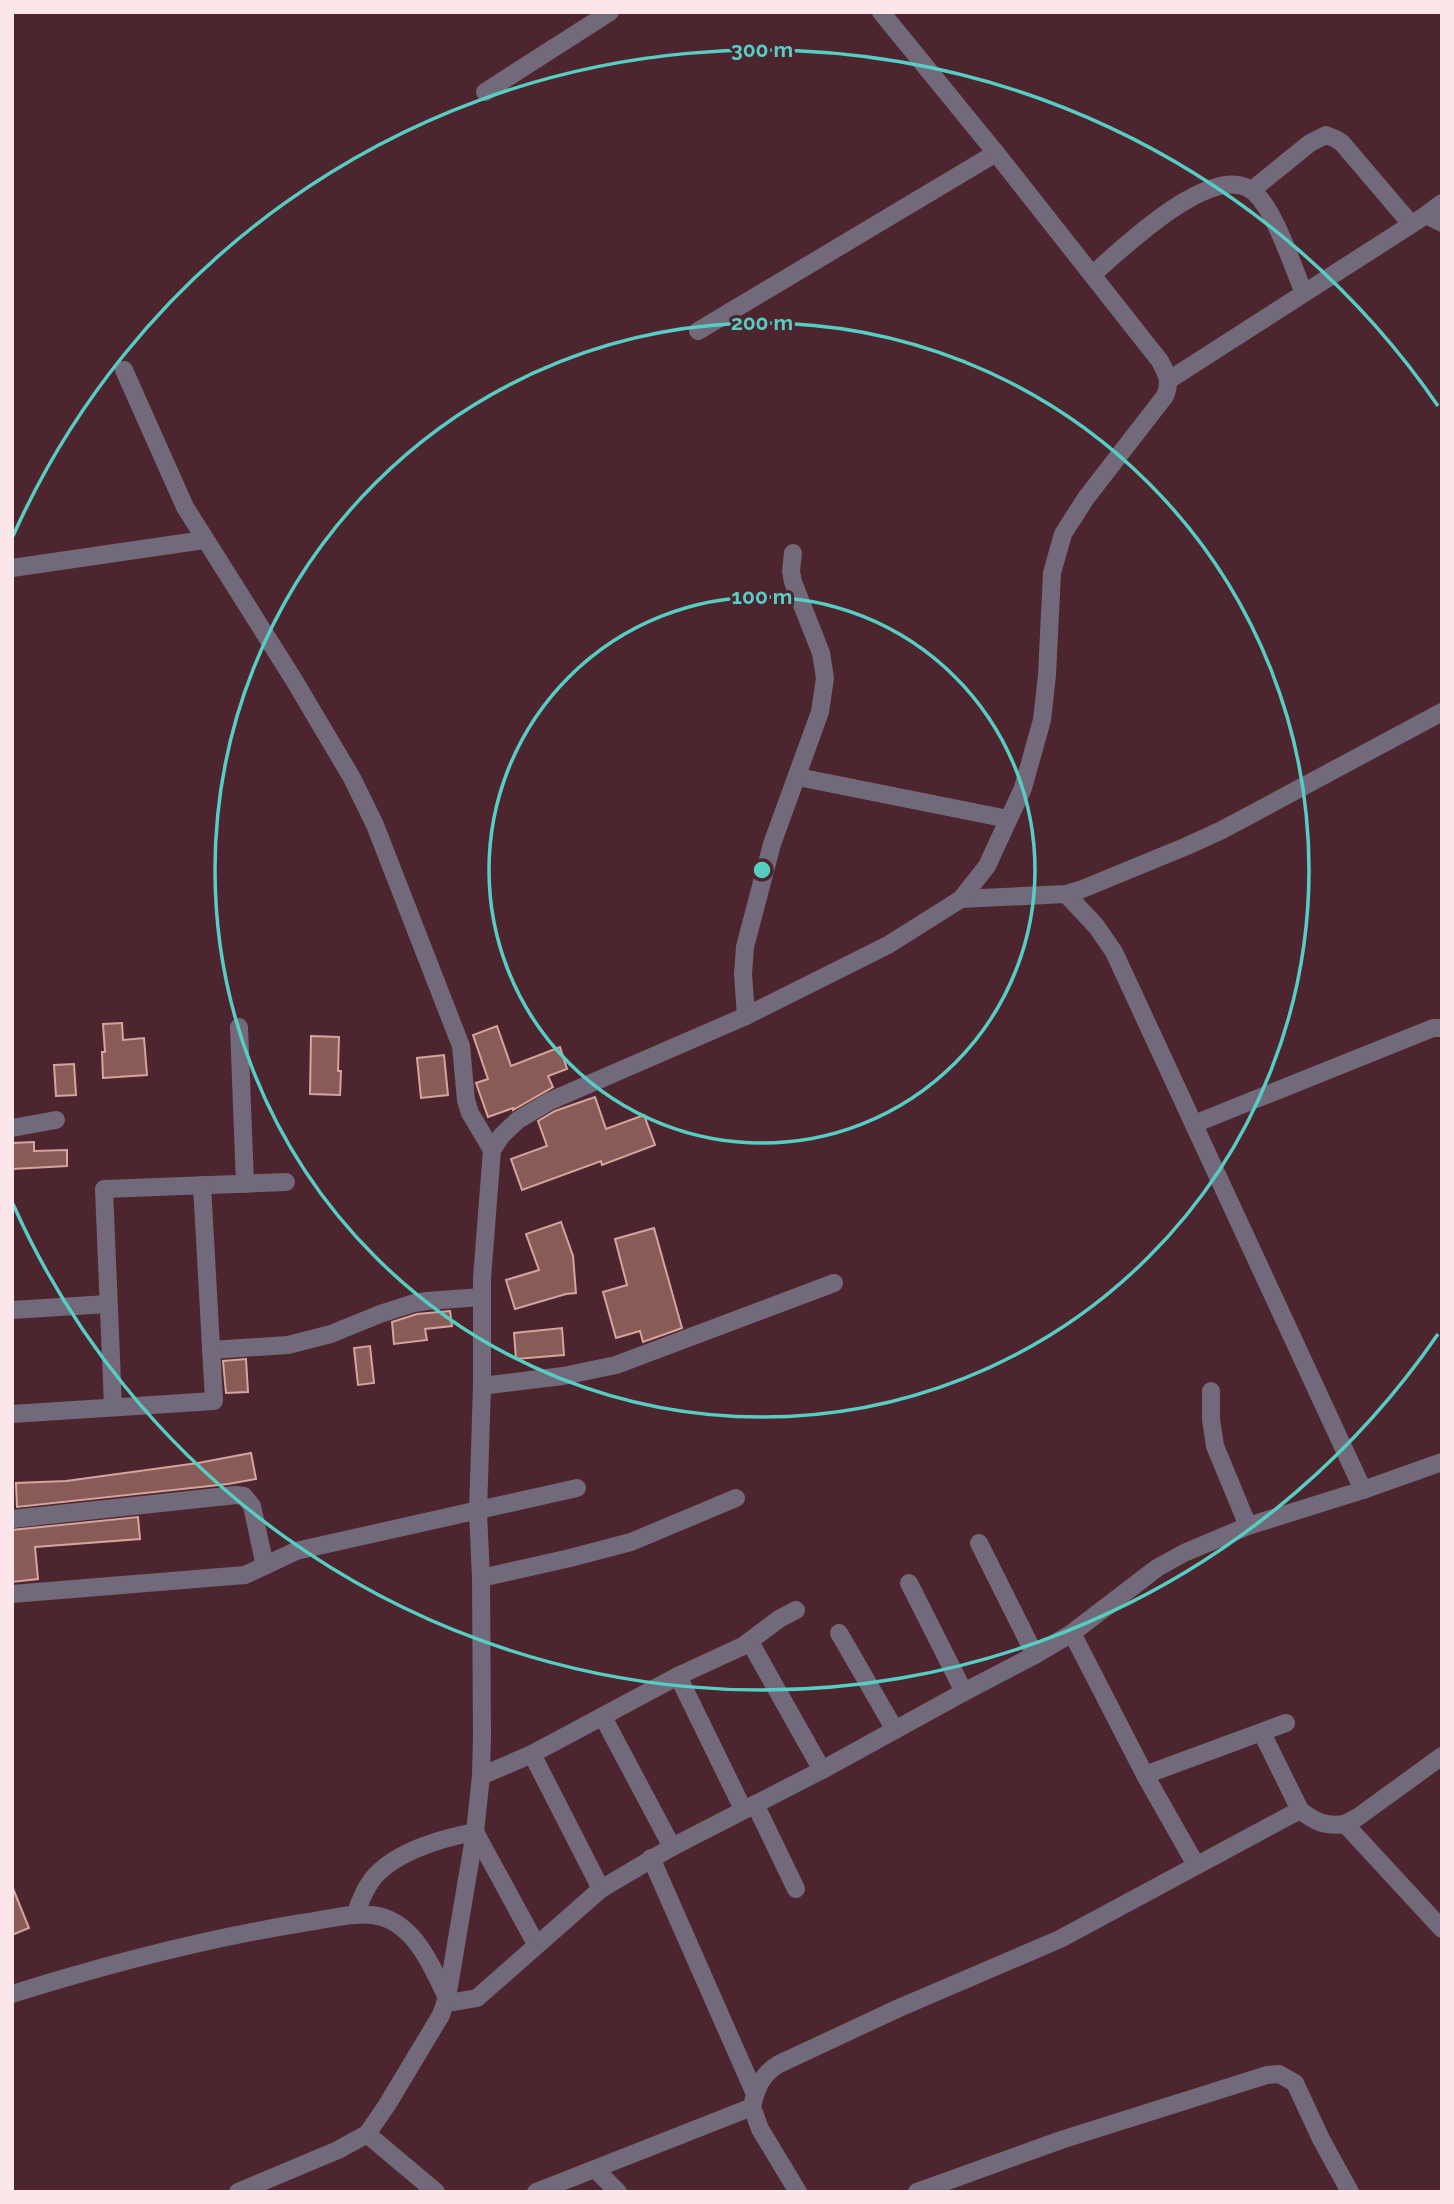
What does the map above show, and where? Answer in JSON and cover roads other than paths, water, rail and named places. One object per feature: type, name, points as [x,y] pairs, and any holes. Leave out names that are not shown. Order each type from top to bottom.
[{"type":"street","points":[[485,92],[610,12]]},
{"type":"street","points":[[238,2192],[338,2150],[366,2134],[387,2105],[441,2015],[447,1998],[475,1832],[481,1776],[481,1578],[478,1512],[482,1297],[492,1150],[502,1135],[518,1120],[550,1101],[746,1016],[888,945],[961,899],[987,866],[1023,788],[1042,720],[1052,573],[1063,534],[1086,498],[1165,396],[1169,380],[1160,361],[881,12]]},
{"type":"street","points":[[1252,190],[1310,143],[1326,135],[1342,143],[1426,221]]},
{"type":"street","points":[[698,331],[996,153]]},
{"type":"street","points":[[1093,274],[1162,216],[1199,192],[1222,185],[1243,186],[1261,199],[1304,293]]},
{"type":"street","points":[[1169,380],[1304,293],[1426,221],[1442,203]]},
{"type":"street","points":[[124,370],[170,477],[204,540],[294,680],[352,778],[375,825],[461,1046],[466,1100],[470,1113],[492,1150]]},
{"type":"street","points":[[12,568],[204,540]]},
{"type":"street","points":[[746,1016],[743,974],[745,947],[772,844],[820,712],[825,678],[821,653],[793,582],[793,552]]},
{"type":"street","points":[[961,899],[1066,894],[1223,830],[1442,712]]},
{"type":"street","points":[[798,777],[1008,819]]},
{"type":"street","points":[[1066,894],[1101,931],[1114,952],[1363,1490]]},
{"type":"street","points":[[239,1027],[245,1184]]},
{"type":"street","points":[[1194,1124],[1433,1028],[1442,1028]]},
{"type":"street","points":[[12,1128],[56,1120]]},
{"type":"street","points":[[113,1407],[104,1189],[286,1182]]},
{"type":"street","points":[[12,1413],[214,1401],[202,1185]]},
{"type":"street","points":[[482,1386],[563,1376],[616,1365],[834,1283]]},
{"type":"street","points":[[211,1350],[288,1345],[331,1334],[414,1303],[482,1297]]},
{"type":"street","points":[[12,1310],[108,1304]]},
{"type":"street","points":[[1211,1391],[1215,1446],[1248,1526]]},
{"type":"street","points":[[12,1994],[130,1959],[228,1936],[355,1915],[382,1917],[402,1928],[423,1951],[447,1998],[454,2002],[477,1998],[601,1889],[651,1858],[822,1770],[1035,1655],[1072,1633],[1157,1568],[1184,1553],[1248,1526],[1442,1462]]},
{"type":"street","points":[[12,1594],[245,1575],[296,1551],[577,1488]]},
{"type":"street","points":[[12,1519],[244,1496],[253,1506],[265,1566]]},
{"type":"street","points":[[481,1578],[631,1542],[736,1498]]},
{"type":"street","points":[[979,1543],[1035,1655]]},
{"type":"street","points":[[909,1583],[964,1692]]},
{"type":"street","points":[[481,1776],[532,1754],[678,1676],[750,1642],[779,1619],[796,1610]]},
{"type":"street","points":[[839,1633],[895,1730]]},
{"type":"street","points":[[1072,1633],[1145,1775],[1196,1865]]},
{"type":"street","points":[[750,1642],[822,1770]]},
{"type":"street","points":[[678,1676],[796,1889]]},
{"type":"street","points":[[604,1717],[672,1847]]},
{"type":"street","points":[[1145,1775],[1286,1723]]},
{"type":"street","points":[[1262,1733],[1300,1810],[1324,1825],[1345,1824],[1358,1817],[1442,1756]]},
{"type":"street","points":[[532,1754],[601,1889]]},
{"type":"street","points":[[536,2192],[754,2100],[768,2070],[779,2064],[899,2008],[1060,1939],[1300,1810]]},
{"type":"street","points":[[1345,1824],[1442,1929]]},
{"type":"street","points":[[355,1915],[363,1895],[376,1875],[402,1857],[424,1845],[475,1832]]},
{"type":"street","points":[[475,1832],[536,1944]]},
{"type":"street","points":[[651,1858],[754,2100],[760,2129],[798,2192]]},
{"type":"street","points":[[917,2192],[1061,2140],[1279,2074],[1295,2084],[1350,2192]]},
{"type":"street","points":[[366,2134],[436,2192]]},
{"type":"street","points":[[595,2169],[618,2192]]}]
